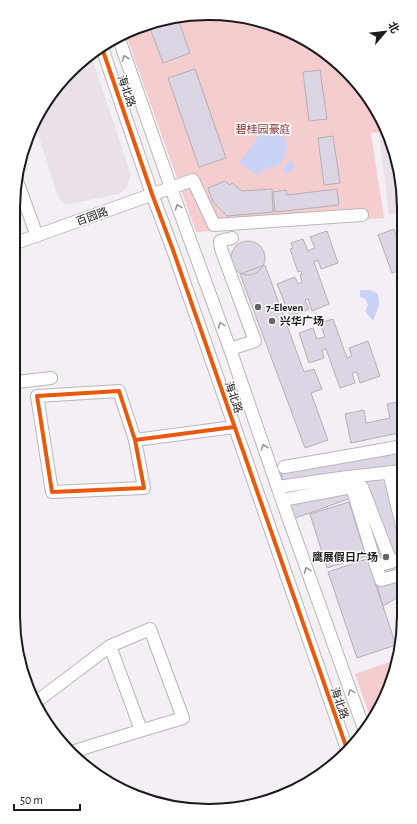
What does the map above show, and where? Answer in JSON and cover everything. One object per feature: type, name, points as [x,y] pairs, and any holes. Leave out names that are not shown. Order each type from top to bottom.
[{"type":"street","name":"海北路","points":[[120,42],[362,724]]},
{"type":"street","name":"海北路","points":[[103,52],[346,745]]},
{"type":"street","name":"百园路","points":[[20,242],[193,180],[214,226],[362,215]]},
{"type":"street","points":[[21,191],[37,236]]},
{"type":"street","points":[[230,349],[255,341],[221,249],[220,241],[232,238]]},
{"type":"street","points":[[20,382],[51,378]]},
{"type":"street","points":[[119,391],[135,440],[144,488],[52,492],[37,396],[119,391]]},
{"type":"street","points":[[135,440],[234,427]]},
{"type":"street","points":[[272,470],[397,447]]},
{"type":"street","points":[[284,467],[306,455]]},
{"type":"street","points":[[278,487],[397,471]]},
{"type":"street","points":[[389,472],[397,505]]},
{"type":"street","points":[[282,500],[362,487],[391,562]]},
{"type":"street","points":[[352,488],[381,580],[396,576]]},
{"type":"street","points":[[376,566],[397,560]]},
{"type":"street","points":[[39,700],[110,646],[150,629],[183,718],[77,751]]},
{"type":"street","points":[[110,646],[141,730]]},
{"type":"shaded area","points":[[93,60],[131,175],[126,189],[119,194],[65,205],[58,197],[37,130],[45,114],[67,84]]},
{"type":"shaded area","points":[[379,134],[382,134],[391,160],[397,196],[397,213],[389,214]]},
{"type":"green space","name":"碧桂园豪庭","points":[[196,20],[221,20],[257,26],[292,39],[323,59],[342,75],[358,94],[378,125],[381,132],[371,133],[384,218],[196,232],[127,38],[160,26]]},
{"type":"green space","points":[[391,661],[383,688],[369,714],[355,674]]},
{"type":"water","points":[[271,128],[278,131],[282,135],[286,140],[288,148],[281,163],[276,167],[271,167],[256,175],[239,162],[255,142],[257,137],[263,131]]},
{"type":"water","points":[[290,161],[294,164],[293,169],[291,172],[286,174],[282,169],[286,166],[287,162]]},
{"type":"water","points":[[360,290],[370,290],[377,293],[379,304],[373,321],[365,311],[368,305],[365,299],[360,297]]},
{"type":"building","points":[[179,23],[190,53],[163,63],[150,29]]},
{"type":"building","points":[[195,69],[226,158],[199,167],[168,78]]},
{"type":"building","points":[[320,70],[327,119],[309,121],[303,72]]},
{"type":"building","points":[[333,136],[340,183],[324,185],[318,138]]},
{"type":"building","points":[[225,181],[230,185],[232,183],[242,191],[272,189],[273,212],[227,216],[213,202],[208,188]]},
{"type":"building","points":[[337,189],[339,205],[275,212],[273,192],[286,190],[287,195]]},
{"type":"building","points":[[394,229],[397,238],[397,271],[392,273],[378,235]]},
{"type":"building","points":[[327,231],[338,263],[321,269],[318,260],[314,262],[329,304],[312,311],[308,299],[305,300],[309,309],[290,316],[277,284],[295,277],[298,284],[302,282],[300,275],[302,274],[301,271],[298,272],[290,249],[293,248],[291,243],[303,239],[308,251],[315,248],[310,237]]},
{"type":"building","points":[[245,241],[251,241],[255,242],[262,248],[265,258],[264,265],[258,272],[251,275],[245,275],[241,274],[234,268],[231,261],[231,255],[232,251],[238,244]]},
{"type":"building","name":"兴华广场","points":[[265,265],[304,372],[314,369],[322,389],[311,393],[328,440],[305,448],[240,274]]},
{"type":"building","points":[[333,319],[347,358],[352,356],[349,348],[368,341],[380,376],[360,383],[357,372],[352,373],[355,383],[340,388],[326,349],[322,350],[324,358],[309,363],[299,333],[313,328],[317,339],[325,337],[320,323]]},
{"type":"building","points":[[397,402],[397,433],[351,443],[345,414],[364,410],[366,423],[390,418],[387,404]]},
{"type":"building","name":"鹰展假日广场","points":[[397,449],[397,598],[383,606],[351,498],[293,519],[280,471]]},
{"type":"building","points":[[349,502],[366,556],[327,568],[310,514]]},
{"type":"building","points":[[367,559],[395,641],[394,646],[357,658],[328,572]]},
{"type":"cycle path","points":[[103,52],[346,745]]},
{"type":"cycle path","points":[[135,440],[144,488],[52,492],[37,396],[119,391],[135,440],[234,427]]},
{"type":"place","name":"7-Eleven","points":[[258,307]]},
{"type":"place","name":"兴华广场","points":[[272,321]]},
{"type":"place","name":"鹰展假日广场","points":[[386,557]]}]
